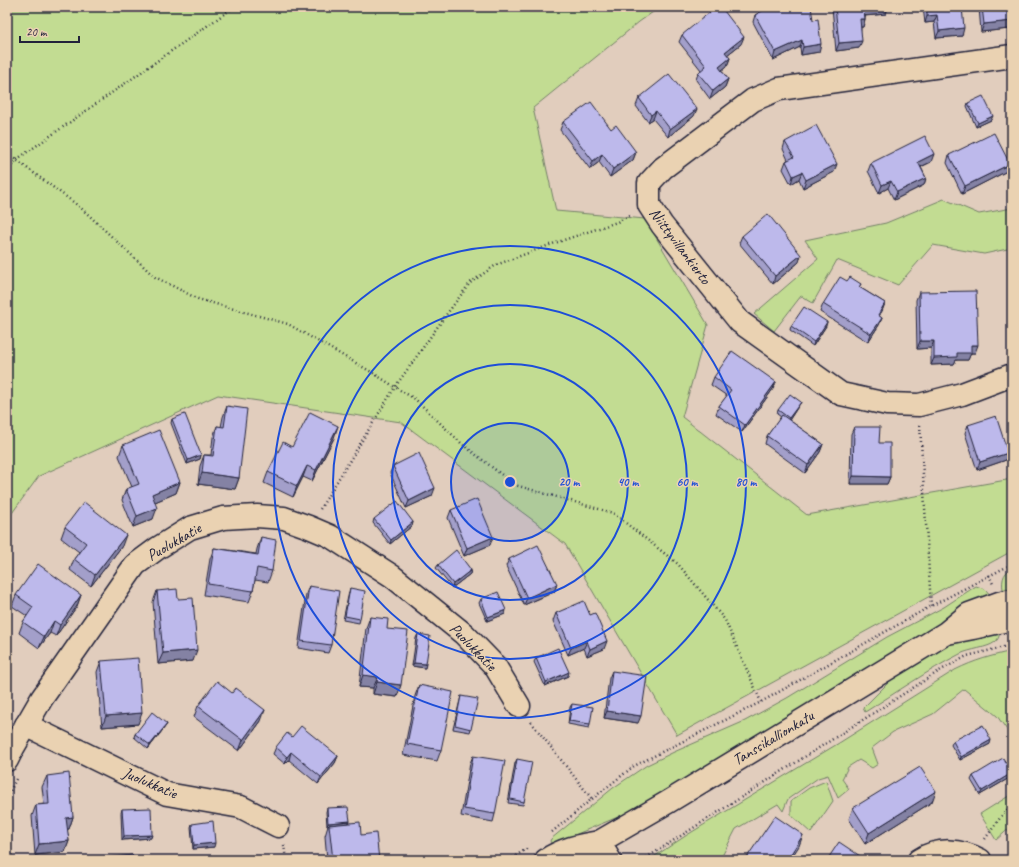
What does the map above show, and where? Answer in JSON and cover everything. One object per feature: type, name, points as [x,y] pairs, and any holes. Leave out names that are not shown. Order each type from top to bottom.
[{"type":"street","name":"Niittyvillankierto","points":[[1012,56],[778,89],[753,100],[663,168],[649,183],[648,205],[662,225],[740,322],[841,394],[887,404],[919,405],[962,394],[1012,375]]},
{"type":"street","name":"Puolukkatie","points":[[7,760],[42,698],[135,565],[158,548],[190,528],[223,518],[257,516],[284,518],[330,536],[392,576],[464,634],[495,666],[519,706]]},
{"type":"street","name":"Tanssikallionkatu","points":[[579,860],[599,842],[946,634],[969,614],[1012,600]]},
{"type":"street","name":"Tanssikallionkatu","points":[[946,634],[1012,619]]},
{"type":"street","name":"Juolukkatie","points":[[26,725],[167,794],[241,807],[278,826]]},
{"type":"street","name":"Tanssikallionkatu","points":[[537,854],[551,856],[572,847],[599,842]]},
{"type":"street","points":[[599,842],[610,860]]},
{"type":"street","points":[[919,860],[926,856],[940,852],[953,851],[964,853],[976,858]]},
{"type":"path","points":[[7,172],[16,160],[234,7]]},
{"type":"path","points":[[7,155],[16,160],[80,208],[155,277],[198,299],[288,324],[373,373],[415,399],[462,444],[515,485],[612,513],[678,564],[725,620],[761,702]]},
{"type":"path","points":[[309,527],[395,387],[470,283],[496,265],[618,222],[648,205]]},
{"type":"path","points":[[919,405],[931,606]]},
{"type":"path","points":[[547,836],[634,766],[761,702],[931,606],[1012,564]]},
{"type":"path","points":[[643,860],[941,670],[967,656],[1011,645],[1012,656]]},
{"type":"path","points":[[519,706],[592,799]]},
{"type":"path","points":[[976,858],[1005,811],[1012,806]]},
{"type":"path","points":[[509,860],[537,854]]},
{"type":"green space","points":[[7,7],[660,7],[639,22],[533,108],[556,211],[645,219],[708,325],[682,417],[807,515],[1012,479],[1012,551],[677,735],[565,544],[401,422],[218,395],[39,476],[7,520]]},
{"type":"green space","points":[[944,199],[979,214],[1012,208],[1012,248],[984,254],[933,245],[898,285],[837,260],[813,303],[801,296],[774,331],[754,314],[818,259],[805,240],[886,223]]},
{"type":"green space","points":[[1012,569],[1012,592],[1004,593],[1004,576]]},
{"type":"green space","points":[[976,586],[985,589],[992,597],[967,607],[637,809],[552,845],[550,841],[551,839],[613,788],[647,765],[745,721],[787,698],[887,637],[944,607]]},
{"type":"green space","points":[[999,628],[999,637],[992,644],[960,654],[865,712],[863,708],[892,679],[928,656],[958,641]]},
{"type":"green space","points":[[1012,651],[1012,737],[997,716],[964,689],[933,714],[893,732],[872,748],[878,764],[872,768],[859,760],[848,767],[842,779],[849,789],[838,798],[828,775],[818,778],[788,799],[783,811],[778,804],[736,829],[720,860],[649,860],[955,670],[983,659]]},
{"type":"green space","points":[[826,781],[833,801],[811,833],[791,815],[791,801],[809,788]]},
{"type":"green space","points":[[1012,794],[1012,826],[996,840],[980,814]]},
{"type":"building","points":[[716,7],[721,7],[744,37],[725,52],[730,58],[719,67],[728,79],[713,91],[698,73],[706,66],[682,35]]},
{"type":"building","points":[[769,7],[811,7],[813,20],[818,19],[821,44],[803,47],[802,40],[775,52],[755,15]]},
{"type":"building","points":[[835,7],[881,7],[864,9],[865,19],[860,19],[862,41],[839,43]]},
{"type":"building","points":[[927,7],[962,7],[964,28],[939,31],[937,15],[927,16]]},
{"type":"building","points":[[982,7],[1010,7],[1012,21],[984,24]]},
{"type":"building","points":[[669,74],[697,109],[670,129],[656,111],[651,115],[639,98]]},
{"type":"building","points":[[983,96],[993,116],[978,123],[968,103]]},
{"type":"building","points":[[591,102],[611,129],[616,125],[636,152],[613,169],[602,154],[593,161],[563,122]]},
{"type":"building","points":[[816,125],[837,164],[806,180],[802,172],[793,176],[786,161],[794,157],[785,142]]},
{"type":"building","points":[[994,133],[1010,164],[965,186],[949,155]]},
{"type":"building","points":[[925,136],[934,154],[918,162],[926,178],[897,192],[891,181],[882,185],[871,163]]},
{"type":"building","points":[[768,214],[801,255],[775,276],[742,236]]},
{"type":"building","points":[[840,277],[847,281],[850,277],[861,284],[859,287],[885,303],[878,315],[882,318],[871,334],[823,304]]},
{"type":"building","points":[[976,291],[978,345],[971,345],[971,353],[957,353],[957,357],[934,358],[934,341],[920,341],[919,292]]},
{"type":"building","points":[[804,307],[827,322],[814,342],[791,326]]},
{"type":"building","points":[[732,351],[776,382],[745,425],[719,406],[731,390],[714,377]]},
{"type":"building","points":[[790,394],[801,402],[789,418],[778,410]]},
{"type":"building","points":[[227,406],[247,409],[239,478],[202,473],[204,455],[213,456],[217,426],[224,427]]},
{"type":"building","points":[[310,412],[338,426],[316,470],[307,466],[297,486],[268,472],[283,442],[292,447]]},
{"type":"building","points":[[185,414],[201,455],[188,460],[172,419]]},
{"type":"building","points":[[782,415],[823,444],[808,465],[767,436]]},
{"type":"building","points":[[996,416],[1008,453],[980,462],[968,425]]},
{"type":"building","points":[[854,427],[880,427],[879,443],[890,443],[890,477],[853,476]]},
{"type":"building","points":[[159,430],[180,482],[152,494],[157,508],[137,516],[126,489],[139,484],[123,445]]},
{"type":"building","points":[[419,453],[435,488],[409,501],[393,466]]},
{"type":"building","points":[[477,499],[493,537],[467,548],[451,510]]},
{"type":"building","points":[[397,501],[413,522],[391,540],[374,519]]},
{"type":"building","points":[[84,502],[126,535],[95,575],[74,559],[86,543],[65,527]]},
{"type":"building","points":[[261,537],[276,540],[272,571],[257,568],[253,591],[208,584],[214,548],[258,555]]},
{"type":"building","points":[[538,545],[557,584],[527,598],[509,559]]},
{"type":"building","points":[[456,550],[471,570],[453,584],[438,565]]},
{"type":"building","points":[[38,564],[81,595],[60,625],[54,621],[44,637],[23,622],[33,607],[16,595]]},
{"type":"building","points":[[309,586],[339,591],[331,645],[301,641]]},
{"type":"building","points":[[350,588],[365,591],[360,619],[345,616]]},
{"type":"building","points":[[177,589],[178,599],[193,598],[197,650],[163,653],[157,591]]},
{"type":"building","points":[[498,592],[506,610],[488,617],[481,599]]},
{"type":"building","points":[[584,601],[590,615],[595,613],[607,641],[590,649],[587,641],[571,648],[556,613]]},
{"type":"building","points":[[370,617],[388,619],[387,629],[408,631],[401,685],[377,682],[378,677],[363,675]]},
{"type":"building","points":[[7,634],[10,696],[7,696]]},
{"type":"building","points":[[418,634],[430,636],[426,664],[414,663]]},
{"type":"building","points":[[558,648],[569,672],[546,682],[536,658]]},
{"type":"building","points":[[138,658],[142,713],[106,716],[101,661]]},
{"type":"building","points":[[612,671],[647,676],[641,716],[607,711]]},
{"type":"building","points":[[217,681],[232,693],[236,688],[265,710],[243,740],[198,706]]},
{"type":"building","points":[[419,685],[453,692],[441,750],[407,744]]},
{"type":"building","points":[[461,696],[478,699],[471,729],[455,725]]},
{"type":"building","points":[[572,704],[593,707],[590,724],[569,721]]},
{"type":"building","points":[[152,712],[167,724],[150,745],[135,734]]},
{"type":"building","points":[[983,725],[991,740],[961,757],[953,741]]},
{"type":"building","points":[[301,726],[338,756],[321,777],[291,752],[287,757],[276,747],[287,733],[292,737]]},
{"type":"building","points":[[473,756],[505,761],[495,814],[464,809]]},
{"type":"building","points":[[1003,758],[1012,773],[982,791],[973,776]]},
{"type":"building","points":[[517,759],[532,762],[524,802],[510,799]]},
{"type":"building","points":[[920,767],[936,791],[869,833],[853,808]]},
{"type":"building","points":[[69,773],[73,817],[66,818],[69,841],[39,844],[36,805],[49,804],[47,776]]},
{"type":"building","points":[[348,807],[350,821],[328,823],[327,808]]},
{"type":"building","points":[[151,808],[152,835],[124,836],[122,809]]},
{"type":"building","points":[[775,816],[803,835],[787,860],[745,860]]},
{"type":"building","points":[[213,821],[215,843],[194,845],[192,824]]},
{"type":"building","points":[[360,822],[361,835],[376,833],[379,860],[333,860],[329,825]]},
{"type":"building","points":[[839,842],[863,858],[861,860],[827,860]]},
{"type":"building","points":[[133,855],[133,860],[104,860],[104,858]]},
{"type":"building","points":[[233,858],[234,860],[204,860],[204,859]]}]
